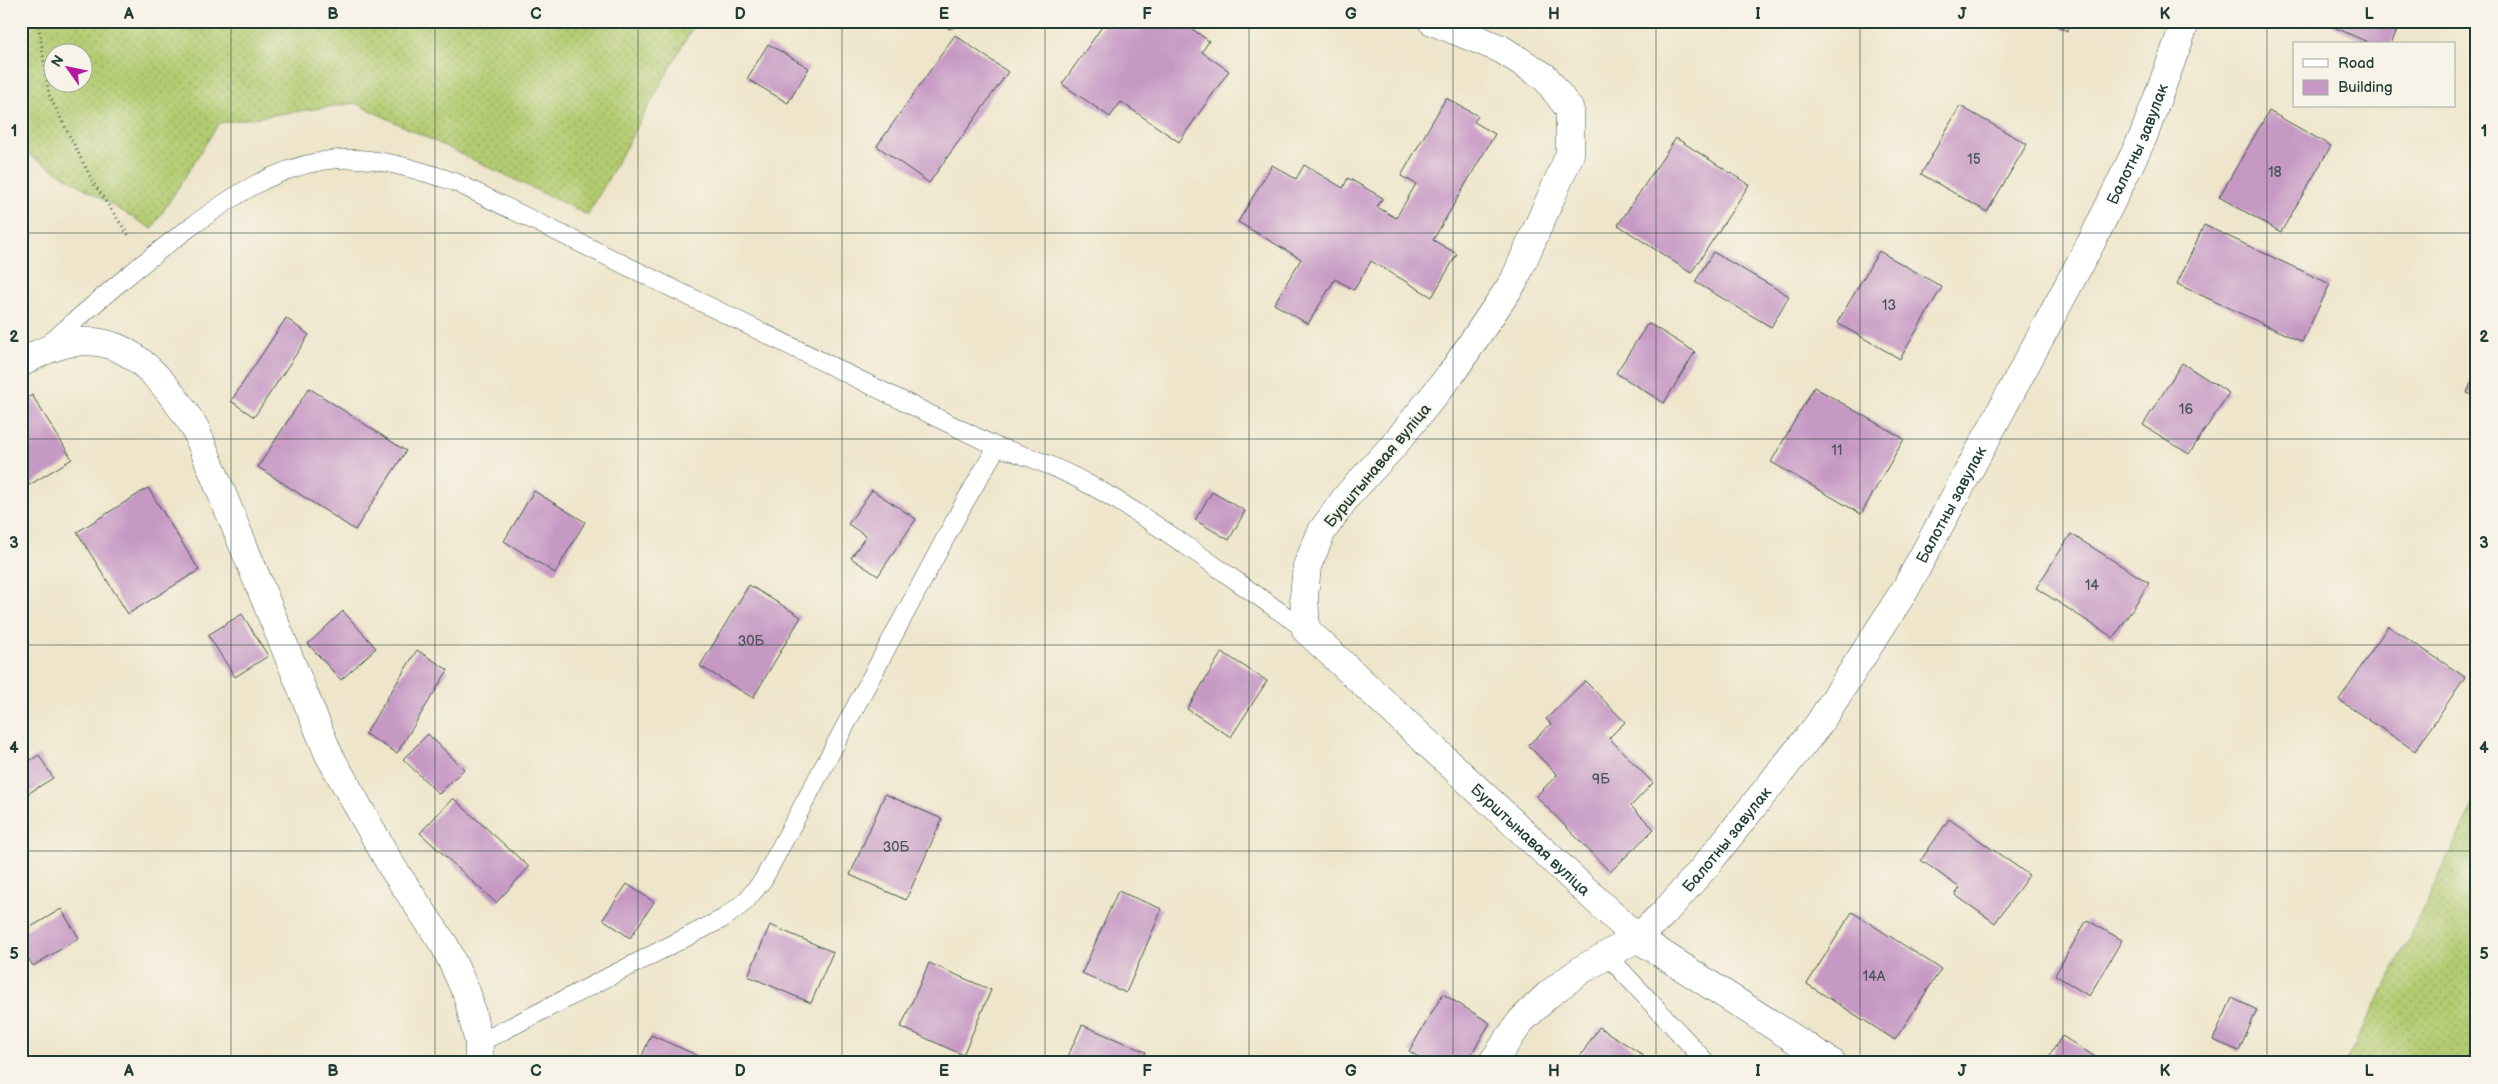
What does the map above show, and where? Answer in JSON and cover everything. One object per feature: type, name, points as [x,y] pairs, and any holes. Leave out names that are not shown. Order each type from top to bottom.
[{"type":"street","name":"Бурштынавая вуліца","points":[[1432,21],[1502,49],[1545,76],[1570,110],[1570,154],[1514,281],[1451,374],[1394,445],[1347,496],[1322,530],[1307,566],[1304,596],[1306,630],[1637,938]]},
{"type":"street","name":"Балотны завулак","points":[[1492,1063],[1521,1021],[1550,994],[1581,970],[1637,938],[1704,869],[1818,725],[1906,588],[2098,230],[2143,137],[2186,21]]},
{"type":"street","points":[[30,357],[80,341],[107,342],[134,355],[171,390],[195,428],[329,755],[392,867],[445,946],[468,994],[479,1053]]},
{"type":"street","points":[[1637,938],[1832,1063]]},
{"type":"lane","points":[[30,357],[144,261],[221,205],[279,172],[323,161],[365,159],[406,165],[455,182],[997,447],[1029,456],[1068,473],[1128,506],[1306,630]]},
{"type":"lane","points":[[479,1053],[724,918],[745,902],[763,880],[963,505],[997,447]]},
{"type":"lane","points":[[1607,956],[1707,1063]]},
{"type":"path","points":[[38,21],[49,95],[94,184],[144,261]]},
{"type":"green space","points":[[21,21],[696,21],[588,215],[355,103],[219,123],[152,229],[21,150]]},
{"type":"green space","points":[[2477,797],[2477,1063],[2345,1063],[2398,961]]},
{"type":"building","points":[[936,21],[955,21],[950,29]]},
{"type":"building","points":[[1106,21],[1181,21],[1209,41],[1202,52],[1229,71],[1179,142],[1121,102],[1110,117],[1062,84]]},
{"type":"building","points":[[2049,21],[2073,21],[2067,31]]},
{"type":"building","points":[[2320,21],[2401,21],[2392,42],[2367,42]]},
{"type":"building","points":[[955,35],[1008,72],[929,183],[877,146]]},
{"type":"building","points":[[768,44],[809,68],[788,103],[747,79]]},
{"type":"building","points":[[1446,98],[1478,116],[1474,122],[1495,134],[1433,240],[1457,254],[1432,297],[1371,261],[1354,290],[1335,279],[1308,324],[1274,304],[1301,259],[1238,222],[1272,165],[1296,179],[1304,165],[1343,188],[1348,178],[1383,198],[1377,207],[1396,218],[1416,184],[1401,176]]},
{"type":"building","points":[[1960,106],[2027,144],[1987,212],[1921,174]]},
{"type":"building","points":[[2269,111],[2331,146],[2281,232],[2219,197]]},
{"type":"building","points":[[1676,138],[1749,185],[1691,273],[1618,225]]},
{"type":"building","points":[[2204,225],[2330,284],[2302,342],[2177,284]]},
{"type":"building","points":[[1879,251],[1942,287],[1900,359],[1837,323]]},
{"type":"building","points":[[1713,252],[1789,296],[1771,327],[1695,282]]},
{"type":"building","points":[[286,318],[309,335],[254,417],[231,401]]},
{"type":"building","points":[[1648,323],[1695,352],[1664,403],[1616,373]]},
{"type":"building","points":[[2182,363],[2229,393],[2189,454],[2143,425]]},
{"type":"building","points":[[2477,368],[2477,397],[2467,393]]},
{"type":"building","points":[[1814,387],[1904,439],[1861,514],[1771,462]]},
{"type":"building","points":[[309,388],[406,451],[355,530],[258,467]]},
{"type":"building","points":[[32,395],[72,459],[21,490],[21,402]]},
{"type":"building","points":[[148,488],[199,570],[128,614],[77,532]]},
{"type":"building","points":[[872,490],[916,519],[878,576],[851,558],[866,536],[848,524]]},
{"type":"building","points":[[534,491],[585,522],[555,573],[504,541]]},
{"type":"building","points":[[1212,492],[1245,511],[1229,540],[1195,520]]},
{"type":"building","points":[[2071,534],[2149,583],[2114,638],[2036,588]]},
{"type":"building","points":[[749,585],[801,617],[753,698],[700,666]]},
{"type":"building","points":[[343,611],[376,648],[341,680],[308,644]]},
{"type":"building","points":[[242,614],[268,656],[235,677],[208,635]]},
{"type":"building","points":[[2388,626],[2465,677],[2415,751],[2339,700]]},
{"type":"building","points":[[417,650],[448,670],[397,753],[365,734]]},
{"type":"building","points":[[1222,652],[1267,681],[1231,737],[1187,709]]},
{"type":"building","points":[[1585,681],[1625,722],[1609,738],[1653,783],[1631,806],[1654,829],[1610,872],[1536,796],[1557,775],[1528,745],[1551,724],[1546,719]]},
{"type":"building","points":[[428,734],[464,769],[439,794],[403,759]]},
{"type":"building","points":[[39,755],[53,778],[21,798],[21,766]]},
{"type":"building","points":[[885,794],[942,819],[906,900],[850,875]]},
{"type":"building","points":[[453,798],[529,867],[496,903],[420,833]]},
{"type":"building","points":[[1949,819],[2029,875],[1995,923],[1955,895],[1960,888],[1921,860]]},
{"type":"building","points":[[627,884],[654,902],[630,938],[603,919]]},
{"type":"building","points":[[1118,891],[1162,909],[1126,993],[1082,973]]},
{"type":"building","points":[[61,909],[79,938],[33,966],[21,946],[21,933]]},
{"type":"building","points":[[1852,912],[1941,969],[1895,1040],[1807,984]]},
{"type":"building","points":[[2087,920],[2122,940],[2089,996],[2055,975]]},
{"type":"building","points":[[770,925],[833,952],[811,1003],[748,976]]},
{"type":"building","points":[[929,963],[991,990],[963,1055],[901,1027]]},
{"type":"building","points":[[1443,994],[1490,1023],[1466,1063],[1428,1063],[1409,1051]]},
{"type":"building","points":[[2232,998],[2257,1010],[2239,1051],[2213,1040]]},
{"type":"building","points":[[21,1013],[27,1023],[21,1027]]},
{"type":"building","points":[[1082,1025],[1146,1052],[1141,1063],[1065,1063]]},
{"type":"building","points":[[1599,1027],[1643,1055],[1638,1063],[1576,1063]]},
{"type":"building","points":[[651,1035],[710,1061],[710,1063],[639,1063]]},
{"type":"building","points":[[2062,1036],[2105,1063],[2045,1063]]}]
